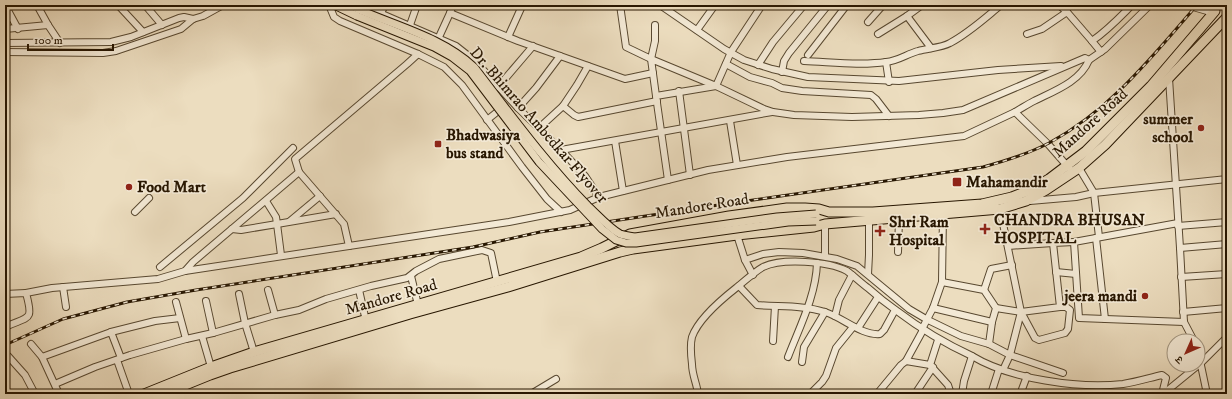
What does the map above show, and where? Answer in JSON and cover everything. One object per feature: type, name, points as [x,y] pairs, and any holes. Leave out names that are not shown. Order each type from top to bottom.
[{"type":"highway","name":"Mandore Road","points":[[144,394],[210,367],[254,352],[366,321],[581,257],[630,234],[729,216],[787,208],[819,209],[828,212],[873,212],[982,204],[997,201],[1030,190],[1049,179],[1073,169],[1086,151],[1147,91],[1216,10],[1220,17],[1226,17]]},
{"type":"highway","name":"Mandore Road","points":[[162,394],[230,368],[508,287],[605,256],[633,249],[737,234],[814,227],[820,220],[869,220],[1000,209],[1026,201],[1105,145],[1226,17]]},
{"type":"main road","name":"Dr. Bhimrao Ambedkar Flyover","points":[[334,5],[359,10]]},
{"type":"main road","name":"Dr. Bhimrao Ambedkar Flyover","points":[[350,5],[452,56],[470,71],[539,162],[602,229],[616,240],[626,243],[636,243],[788,222],[820,220],[828,212]]},
{"type":"street","points":[[6,5],[18,29]]},
{"type":"street","points":[[38,5],[48,25],[60,43]]},
{"type":"street","points":[[118,5],[143,32]]},
{"type":"street","points":[[145,5],[162,25]]},
{"type":"street","points":[[5,52],[103,53],[116,51],[181,29],[193,19],[203,16],[223,5]]},
{"type":"street","points":[[329,5],[334,17],[340,22],[418,54],[444,67],[462,85],[547,199],[561,212]]},
{"type":"street","points":[[381,14],[385,5]]},
{"type":"street","points":[[410,25],[417,5]]},
{"type":"street","points":[[439,37],[453,5]]},
{"type":"street","points":[[508,37],[522,6],[519,5]]},
{"type":"street","points":[[620,5],[626,47],[758,106],[773,112],[794,115],[838,117],[889,116],[944,113],[963,110],[1085,58],[1089,60]]},
{"type":"street","points":[[660,5],[724,49],[747,61],[782,72],[808,77],[889,82],[998,70],[1065,66]]},
{"type":"street","points":[[697,30],[715,5]]},
{"type":"street","points":[[716,86],[731,52],[762,5]]},
{"type":"street","points":[[758,65],[773,42],[804,5]]},
{"type":"street","points":[[782,72],[784,60],[828,5]]},
{"type":"street","points":[[847,5],[806,58],[860,63],[896,60],[916,52],[945,46],[963,36],[1001,5]]},
{"type":"street","points":[[868,22],[883,5]]},
{"type":"street","points":[[878,34],[922,5]]},
{"type":"street","points":[[1060,5],[1101,52]]},
{"type":"street","points":[[1092,40],[1104,33],[1132,5]]},
{"type":"street","points":[[5,294],[26,293],[63,287],[158,279],[185,271],[509,222],[570,210],[599,197],[737,165],[787,157],[964,136],[1058,90],[1074,79],[1087,65],[1089,60],[1101,52],[1150,5]]},
{"type":"street","points":[[1186,5],[1216,10]]},
{"type":"street","points":[[359,10],[381,14],[439,37],[456,46],[475,60],[498,87],[585,176],[599,197]]},
{"type":"street","points":[[1027,34],[1042,29],[1053,23],[1067,12]]},
{"type":"street","points":[[450,13],[508,37],[625,79],[653,73]]},
{"type":"street","points":[[907,16],[931,48]]},
{"type":"street","points":[[5,43],[111,42],[131,37],[184,17],[193,19]]},
{"type":"street","points":[[5,29],[18,29],[48,25]]},
{"type":"street","points":[[654,25],[655,41],[651,59],[668,180]]},
{"type":"street","points":[[498,87],[533,46]]},
{"type":"street","points":[[350,246],[344,224],[299,172],[295,159],[418,54]]},
{"type":"street","points":[[518,108],[536,88],[560,56]]},
{"type":"street","points":[[886,62],[889,82]]},
{"type":"street","points":[[726,64],[750,77],[772,83],[782,88],[871,95],[889,116]]},
{"type":"street","points":[[539,128],[563,106],[588,66]]},
{"type":"street","points":[[1168,78],[1176,184],[1183,312],[1184,322],[1190,333]]},
{"type":"street","points":[[563,106],[578,117],[679,91],[716,86]]},
{"type":"street","points":[[679,91],[690,175]]},
{"type":"street","points":[[487,120],[511,100]]},
{"type":"street","points":[[561,150],[730,121],[773,112]]},
{"type":"street","points":[[1015,112],[1073,169],[1094,193],[1105,319]]},
{"type":"street","points":[[730,121],[737,165]]},
{"type":"street","points":[[615,141],[623,191]]},
{"type":"street","points":[[160,267],[243,198],[293,148]]},
{"type":"street","points":[[185,271],[193,262],[299,172]]},
{"type":"street","points":[[1026,201],[1076,197],[1094,193],[1227,179]]},
{"type":"street","points":[[290,221],[320,196]]},
{"type":"street","points":[[135,212],[149,198]]},
{"type":"street","points":[[266,201],[276,216],[281,256]]},
{"type":"street","points":[[942,282],[984,290],[996,308],[1021,312],[1066,307],[1070,310],[1068,329],[1065,334],[1039,340],[1035,338],[1021,312],[1000,209]]},
{"type":"street","points":[[232,229],[241,230],[336,214]]},
{"type":"street","points":[[877,394],[906,361],[923,330],[926,319],[933,308],[942,282],[943,214]]},
{"type":"street","points":[[898,252],[899,218]]},
{"type":"street","points":[[820,220],[825,256]]},
{"type":"street","points":[[868,274],[870,255],[869,220]]},
{"type":"street","points":[[1008,246],[1074,242],[1178,225],[1227,222]]},
{"type":"street","points":[[737,234],[745,260],[753,275]]},
{"type":"street","points":[[1074,242],[1079,318],[1184,322]]},
{"type":"street","points":[[1053,243],[1060,307]]},
{"type":"street","points":[[1180,248],[1227,244]]},
{"type":"street","points":[[55,384],[119,359],[186,338],[202,336],[275,314],[299,310],[326,299],[411,276],[416,271],[439,259],[482,250],[490,253],[498,282]]},
{"type":"street","points":[[745,260],[763,254],[779,252],[825,256],[857,266],[909,309],[926,319],[961,336],[989,344],[1010,355],[1063,373]]},
{"type":"street","points":[[698,394],[692,367],[691,351],[692,337],[703,319],[727,295],[763,268],[774,264],[794,262],[836,267],[846,271],[895,310],[938,340],[1001,369],[1056,382],[1089,386],[1124,384],[1162,375],[1166,378],[1163,394]]},
{"type":"street","points":[[788,357],[807,308],[817,264]]},
{"type":"street","points":[[984,290],[991,269],[1012,265]]},
{"type":"street","points":[[1056,272],[1076,274]]},
{"type":"street","points":[[1181,277],[1227,274]]},
{"type":"street","points":[[835,316],[839,300],[852,275]]},
{"type":"street","points":[[411,276],[418,305]]},
{"type":"street","points":[[739,286],[757,305],[807,308],[825,312],[875,335],[880,334],[884,330],[895,310]]},
{"type":"street","points":[[63,287],[66,307]]},
{"type":"street","points":[[268,290],[275,314]]},
{"type":"street","points":[[359,290],[366,321]]},
{"type":"street","points":[[5,327],[29,316],[30,309],[26,293]]},
{"type":"street","points":[[239,294],[245,323],[254,352]]},
{"type":"street","points":[[810,394],[826,376],[836,348],[856,327],[878,297]]},
{"type":"street","points":[[206,301],[212,333]]},
{"type":"street","points":[[176,302],[186,338]]},
{"type":"street","points":[[773,341],[775,306]]},
{"type":"street","points":[[933,308],[992,322]]},
{"type":"street","points":[[989,344],[992,322],[996,308]]},
{"type":"street","points":[[1183,312],[1227,308]]},
{"type":"street","points":[[802,362],[804,347],[825,312]]},
{"type":"street","points":[[991,394],[1001,369],[1010,355],[1021,312]]},
{"type":"street","points":[[42,357],[111,332],[180,318]]},
{"type":"street","points":[[111,332],[129,394]]},
{"type":"street","points":[[202,336],[210,367]]},
{"type":"street","points":[[1206,358],[1227,337]]},
{"type":"street","points":[[915,394],[932,366],[938,340]]},
{"type":"street","points":[[31,344],[42,357],[59,394]]},
{"type":"street","points":[[8,356],[25,375],[35,394]]},
{"type":"street","points":[[962,394],[964,381],[972,356]]},
{"type":"street","points":[[906,361],[932,366],[948,385],[951,394]]},
{"type":"street","points":[[1163,394],[1189,373]]},
{"type":"street","points":[[1203,373],[1206,394]]},
{"type":"street","points":[[1022,393],[1026,376]]},
{"type":"street","points":[[531,394],[556,379]]},
{"type":"street","points":[[1216,394],[1227,393]]},
{"type":"railway","points":[[5,345],[63,319],[127,302],[473,247],[540,232],[991,165],[1041,147],[1071,130],[1092,115],[1129,81],[1197,5]]},
{"type":"place","name":"summer school","points":[[1201,128]]},
{"type":"place","name":"Bhadwasiya bus stand","points":[[438,144]]},
{"type":"place","name":"Mahamandir","points":[[957,182]]},
{"type":"place","name":"Food Mart","points":[[129,187]]},
{"type":"place","name":"CHANDRA BHUSAN HOSPITAL","points":[[985,229]]},
{"type":"place","name":"Shri Ram Hospital","points":[[880,231]]},
{"type":"place","name":"jeera mandi","points":[[1145,296]]}]
